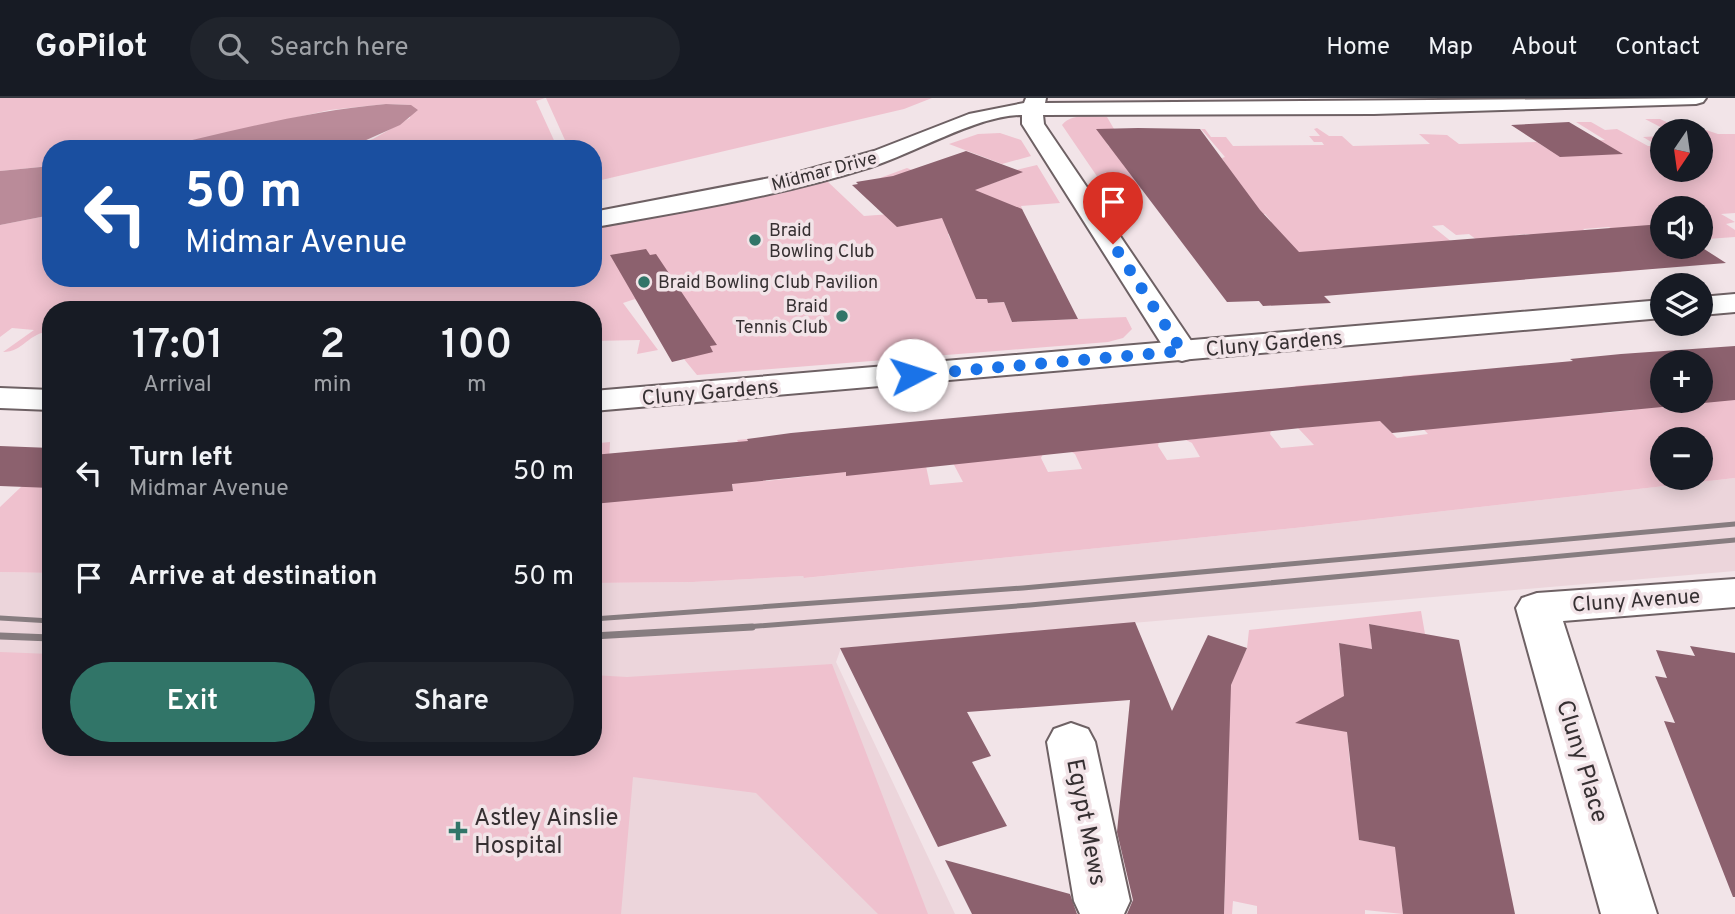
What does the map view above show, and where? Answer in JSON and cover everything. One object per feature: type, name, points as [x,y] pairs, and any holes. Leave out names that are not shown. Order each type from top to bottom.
[{"type":"street","name":"Midmar Drive","points":[[602,218],[810,177],[884,155],[986,117],[1034,103],[1307,109],[1696,98]]},
{"type":"street","points":[[1034,103],[1033,124],[1182,351]]},
{"type":"street","points":[[1713,305],[1735,303]]},
{"type":"street","name":"Cluny Gardens","points":[[602,400],[1650,310]]},
{"type":"street","points":[[0,398],[42,400]]},
{"type":"street","name":"Cluny Avenue","points":[[1537,608],[1735,593]]},
{"type":"street","name":"Cluny Place","points":[[1537,608],[1629,914]]},
{"type":"street","name":"Egypt Mews","points":[[1072,743],[1102,901]]},
{"type":"shaded area","points":[[0,98],[545,98],[536,101],[554,140],[370,140],[410,118],[411,105],[386,104],[330,110],[195,140],[42,140],[42,167],[0,171]]},
{"type":"shaded area","points":[[546,98],[932,98],[904,109],[602,180],[602,140],[565,140]]},
{"type":"shaded area","points":[[411,105],[418,110],[400,125],[366,140],[193,140],[298,117],[357,107]]},
{"type":"shaded area","points":[[1077,117],[1107,117],[1114,129],[1099,129],[1109,147],[1172,146],[1228,168],[1222,158],[1225,157],[1201,129],[1205,129],[1211,137],[1226,137],[1233,146],[1324,145],[1322,142],[1314,142],[1309,136],[1320,136],[1314,129],[1317,128],[1329,136],[1342,136],[1353,146],[1430,144],[1419,134],[1447,135],[1459,144],[1537,142],[1548,149],[1563,142],[1605,140],[1576,122],[1591,122],[1605,130],[1617,129],[1650,146],[1650,182],[1713,182],[1713,132],[1735,134],[1735,213],[1721,214],[1735,222],[1726,224],[1735,230],[1735,237],[1713,239],[1713,196],[1650,196],[1650,239],[1628,240],[1609,227],[1583,229],[1599,241],[1581,244],[1622,272],[1604,273],[1585,261],[1570,262],[1529,234],[1514,235],[1547,258],[1489,249],[1469,234],[1456,235],[1443,225],[1432,226],[1463,251],[1326,250],[1308,281],[1328,300],[1302,302],[1270,220],[1265,214],[1242,216],[1181,187],[1107,191],[1062,125]]},
{"type":"shaded area","points":[[1000,133],[1021,140],[1031,156],[1002,164],[949,144],[978,134]]},
{"type":"shaded area","points":[[1037,165],[1060,203],[1021,206],[1024,214],[948,234],[951,241],[1036,237],[1038,240],[1017,241],[993,276],[1055,273],[1057,277],[1005,281],[975,295],[976,299],[987,299],[989,303],[1004,302],[1012,322],[1126,317],[1132,329],[1123,338],[1108,342],[697,375],[635,299],[623,303],[658,350],[637,354],[640,340],[602,341],[602,301],[42,301],[42,333],[16,349],[3,352],[34,330],[12,328],[0,337],[0,225],[42,217],[42,287],[602,287],[602,226],[827,181],[864,216],[891,214],[891,188],[880,178],[907,168],[970,194],[956,182],[975,178],[990,184],[1007,178],[1003,173]]},
{"type":"shaded area","points":[[42,167],[42,217],[0,225],[0,171]]},
{"type":"shaded area","points":[[1636,354],[1650,365],[1650,413],[1713,413],[1713,397],[1735,385],[1735,478],[1713,480],[1713,427],[1650,427],[1650,488],[1295,528],[804,578],[602,583],[602,443],[610,442],[609,461],[733,491],[732,482],[742,449],[737,440],[747,439],[766,481],[811,476],[843,463],[847,475],[926,466],[930,485],[963,482],[953,463],[1043,454],[1041,458],[1048,472],[1082,469],[1075,454],[1070,451],[1080,407],[1101,404],[1126,445],[1159,442],[1158,446],[1167,460],[1200,457],[1192,443],[1186,440],[1218,436],[1190,396],[1209,394],[1238,434],[1271,431],[1270,434],[1281,448],[1314,445],[1298,428],[1329,425],[1295,386],[1318,384],[1353,423],[1384,420],[1383,424],[1397,438],[1428,434],[1415,420],[1440,414],[1402,376],[1449,372],[1503,422],[1591,403],[1603,413],[1634,410]]},
{"type":"shaded area","points":[[41,468],[42,573],[0,572],[0,507]]},
{"type":"shaded area","name":"Astley Ainslie Hospital","points":[[1735,478],[1735,571],[841,648],[836,662],[955,914],[0,914],[0,572],[42,573],[42,756],[602,756],[602,583],[805,578],[1295,528],[1650,488],[1650,490],[1713,490],[1713,480]]},
{"type":"shaded area","points":[[1421,611],[1425,634],[1369,624],[1372,649],[1339,643],[1341,669],[1375,675],[1347,732],[1350,763],[1387,770],[1356,804],[1359,840],[1396,847],[1403,914],[1365,910],[1365,914],[1257,914],[1257,906],[1233,901],[1232,914],[1224,914],[1230,686],[1247,648],[1249,630]]},
{"type":"shaded area","name":"Astley Ainslie Hospital","points":[[0,652],[42,654],[42,756],[602,756],[602,676],[627,677],[832,664],[928,914],[878,914],[756,793],[633,777],[621,914],[0,914]]},
{"type":"building","points":[[1569,122],[1623,154],[1560,157],[1511,125]]},
{"type":"building","points":[[1096,129],[1200,129],[1260,210],[1299,252],[1650,225],[1650,259],[1713,259],[1713,255],[1726,263],[1324,296],[1331,303],[1263,306],[1259,301],[1227,302]]},
{"type":"building","points":[[966,151],[1023,172],[975,190],[1022,209],[1078,319],[1012,322],[1004,302],[988,303],[987,299],[976,299],[942,218],[897,227],[852,185],[893,176]]},
{"type":"building","points":[[646,249],[650,255],[656,254],[717,345],[710,346],[713,352],[672,362],[610,255]]},
{"type":"building","points":[[1735,346],[1735,400],[1713,402],[1713,350],[1678,350]]},
{"type":"building","points":[[1650,352],[1650,408],[1392,433],[1380,421],[1301,428],[846,476],[846,472],[732,484],[733,491],[602,503],[602,454],[748,441],[747,439],[791,433],[1573,361],[1570,359]]},
{"type":"building","points":[[0,446],[42,448],[42,488],[0,486]]},
{"type":"building","points":[[1135,622],[1172,711],[1208,635],[1247,648],[1231,685],[1224,914],[1127,914],[1133,900],[1117,832],[1130,700],[967,712],[991,756],[972,762],[1007,826],[938,847],[840,648]]},
{"type":"building","points":[[1369,624],[1459,640],[1515,914],[1403,914],[1395,847],[1359,840],[1347,732],[1295,723],[1344,696],[1339,643],[1372,649]]},
{"type":"building","points":[[1690,646],[1735,653],[1735,897],[1664,721],[1675,723],[1655,676],[1667,678],[1656,650],[1695,656]]},
{"type":"building","points":[[945,860],[1070,894],[1077,914],[972,914]]},
{"type":"railway","points":[[602,618],[1023,588],[1735,524]]},
{"type":"railway","points":[[729,628],[1030,605],[1735,540]]},
{"type":"railway","points":[[0,618],[42,620]]},
{"type":"railway","points":[[729,628],[752,627]]},
{"type":"railway","points":[[602,635],[729,628]]},
{"type":"railway","points":[[720,629],[729,628]]},
{"type":"railway","points":[[0,636],[42,638]]},
{"type":"place","name":"Braid Bowling Club","points":[[755,240]]},
{"type":"place","name":"Braid Bowling Club Pavilion","points":[[644,282]]},
{"type":"place","name":"Braid Tennis Club","points":[[842,316]]},
{"type":"place","name":"Astley Ainslie Hospital","points":[[458,831]]},
{"type":"route","points":[[912,375],[1182,351],[1113,244]]}]
